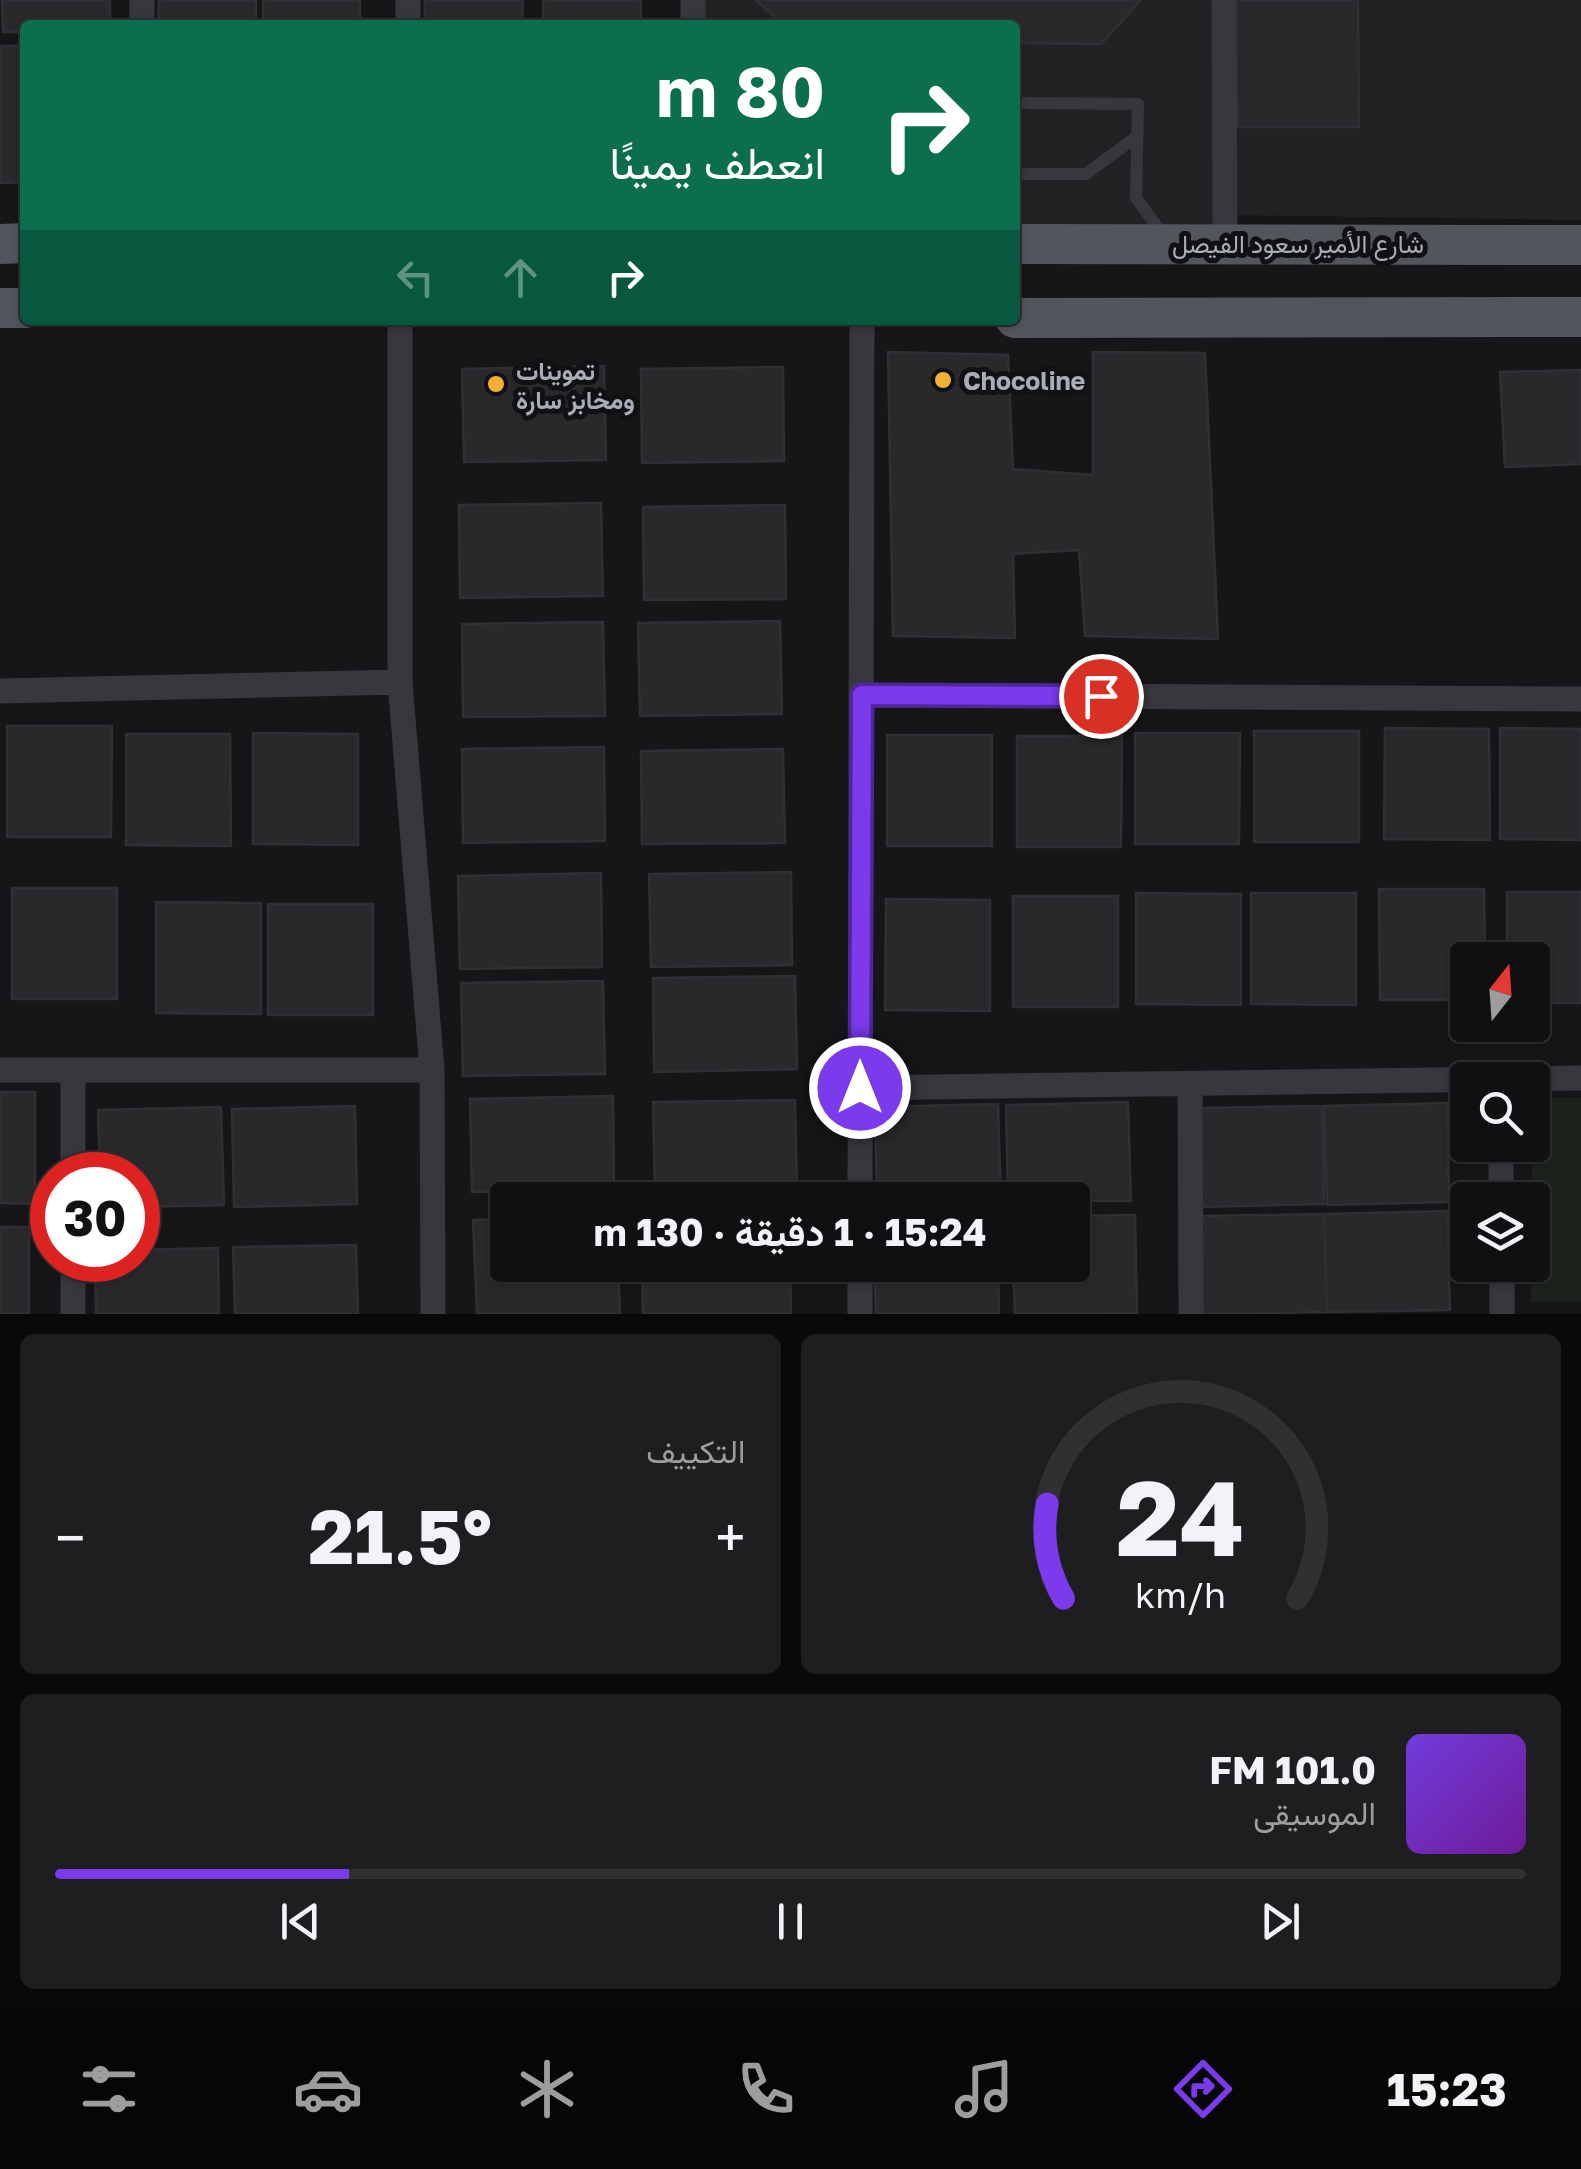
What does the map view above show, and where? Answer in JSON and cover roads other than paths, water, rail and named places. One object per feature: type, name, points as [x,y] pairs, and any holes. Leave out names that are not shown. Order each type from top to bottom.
[{"type":"main road","name":"شارع الأمير سعود الفيصل","points":[[1020,244],[1581,246]]},
{"type":"main road","points":[[1020,318],[1581,317]]},
{"type":"street","points":[[1224,0],[1226,242]]},
{"type":"street","points":[[400,325],[400,682],[432,1070],[433,1314]]},
{"type":"street","points":[[860,1182],[862,325]]},
{"type":"street","points":[[0,692],[400,682]]},
{"type":"street","points":[[862,695],[1581,699]]},
{"type":"street","points":[[0,1070],[432,1070]]},
{"type":"street","points":[[73,1070],[73,1152]]},
{"type":"street","points":[[1550,1079],[1581,1078]]},
{"type":"street","points":[[860,1088],[1450,1081]]},
{"type":"street","points":[[1190,1084],[1191,1314]]},
{"type":"street","points":[[73,1282],[73,1314]]},
{"type":"street","points":[[860,1282],[860,1314]]},
{"type":"street","points":[[1502,1282],[1502,1314]]},
{"type":"lane","points":[[1020,103],[1138,104],[1136,198],[1168,242]]},
{"type":"lane","points":[[1020,174],[1086,174],[1136,137]]},
{"type":"place","name":"Chocoline","points":[[943,380]]},
{"type":"place","name":"تموينات ومخابز سارة","points":[[496,384]]}]
